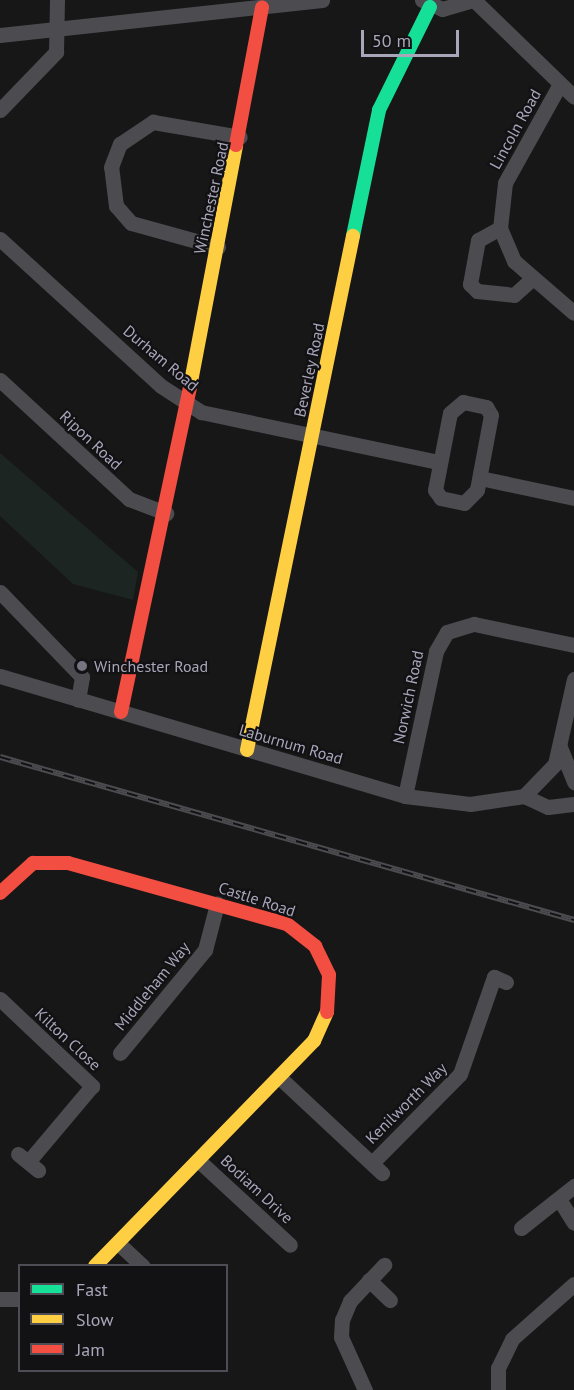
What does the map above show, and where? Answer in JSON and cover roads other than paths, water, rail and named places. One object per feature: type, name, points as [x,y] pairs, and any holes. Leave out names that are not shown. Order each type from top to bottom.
[{"type":"street","points":[[0,110],[51,61],[60,29],[57,0]]},
{"type":"street","points":[[0,35],[322,0]]},
{"type":"street","points":[[426,4],[460,8],[474,0],[574,97]]},
{"type":"street","name":"Beverley Road","points":[[247,750],[379,110],[426,4]]},
{"type":"street","name":"Winchester Road","points":[[121,712],[166,513],[240,137],[262,7]]},
{"type":"street","name":"Lincoln Road","points":[[560,84],[505,183],[500,228],[514,261],[532,279],[574,313]]},
{"type":"street","points":[[218,247],[131,223],[116,206],[111,166],[120,144],[153,122],[240,137]]},
{"type":"street","points":[[500,228],[478,240],[470,284],[477,291],[514,296],[532,279]]},
{"type":"street","name":"Durham Road","points":[[0,239],[186,404],[440,462]]},
{"type":"street","name":"Ripon Road","points":[[0,381],[129,499],[166,513]]},
{"type":"street","points":[[455,404],[486,407],[490,422],[480,478],[470,501],[441,498],[435,490],[440,462],[455,404]]},
{"type":"street","points":[[480,478],[574,498]]},
{"type":"street","points":[[0,592],[82,677],[78,700]]},
{"type":"street","name":"Norwich Road","points":[[405,796],[436,651],[447,632],[474,624],[574,645]]},
{"type":"street","name":"Laburnum Road","points":[[0,676],[405,796],[490,805],[524,796]]},
{"type":"street","points":[[574,679],[560,747],[547,776],[524,796],[548,807],[574,804]]},
{"type":"street","points":[[560,747],[574,782]]},
{"type":"street","name":"Castle Road","points":[[0,893],[33,863],[48,859],[286,924],[315,946],[329,975],[331,1004],[321,1030],[279,1077],[97,1264]]},
{"type":"street","name":"Middleham Way","points":[[120,1053],[205,950],[217,904]]},
{"type":"street","name":"Kenilworth Way","points":[[279,1077],[377,1168],[460,1074],[494,977],[506,982]]},
{"type":"street","name":"Kilton Close","points":[[0,999],[92,1086],[28,1162]]},
{"type":"street","name":"Bodiam Drive","points":[[198,1160],[291,1245]]},
{"type":"street","points":[[521,1228],[574,1186]]},
{"type":"street","points":[[559,1198],[574,1223]]},
{"type":"street","points":[[118,1243],[141,1264]]},
{"type":"street","points":[[365,1390],[341,1337],[350,1301],[384,1265]]},
{"type":"street","points":[[369,1280],[390,1300]]},
{"type":"street","points":[[498,1390],[498,1368],[512,1339],[574,1284]]},
{"type":"street","points":[[0,1299],[18,1299]]},
{"type":"railway","points":[[0,757],[574,920]]},
{"type":"place","name":"Winchester Road","points":[[82,666]]}]
